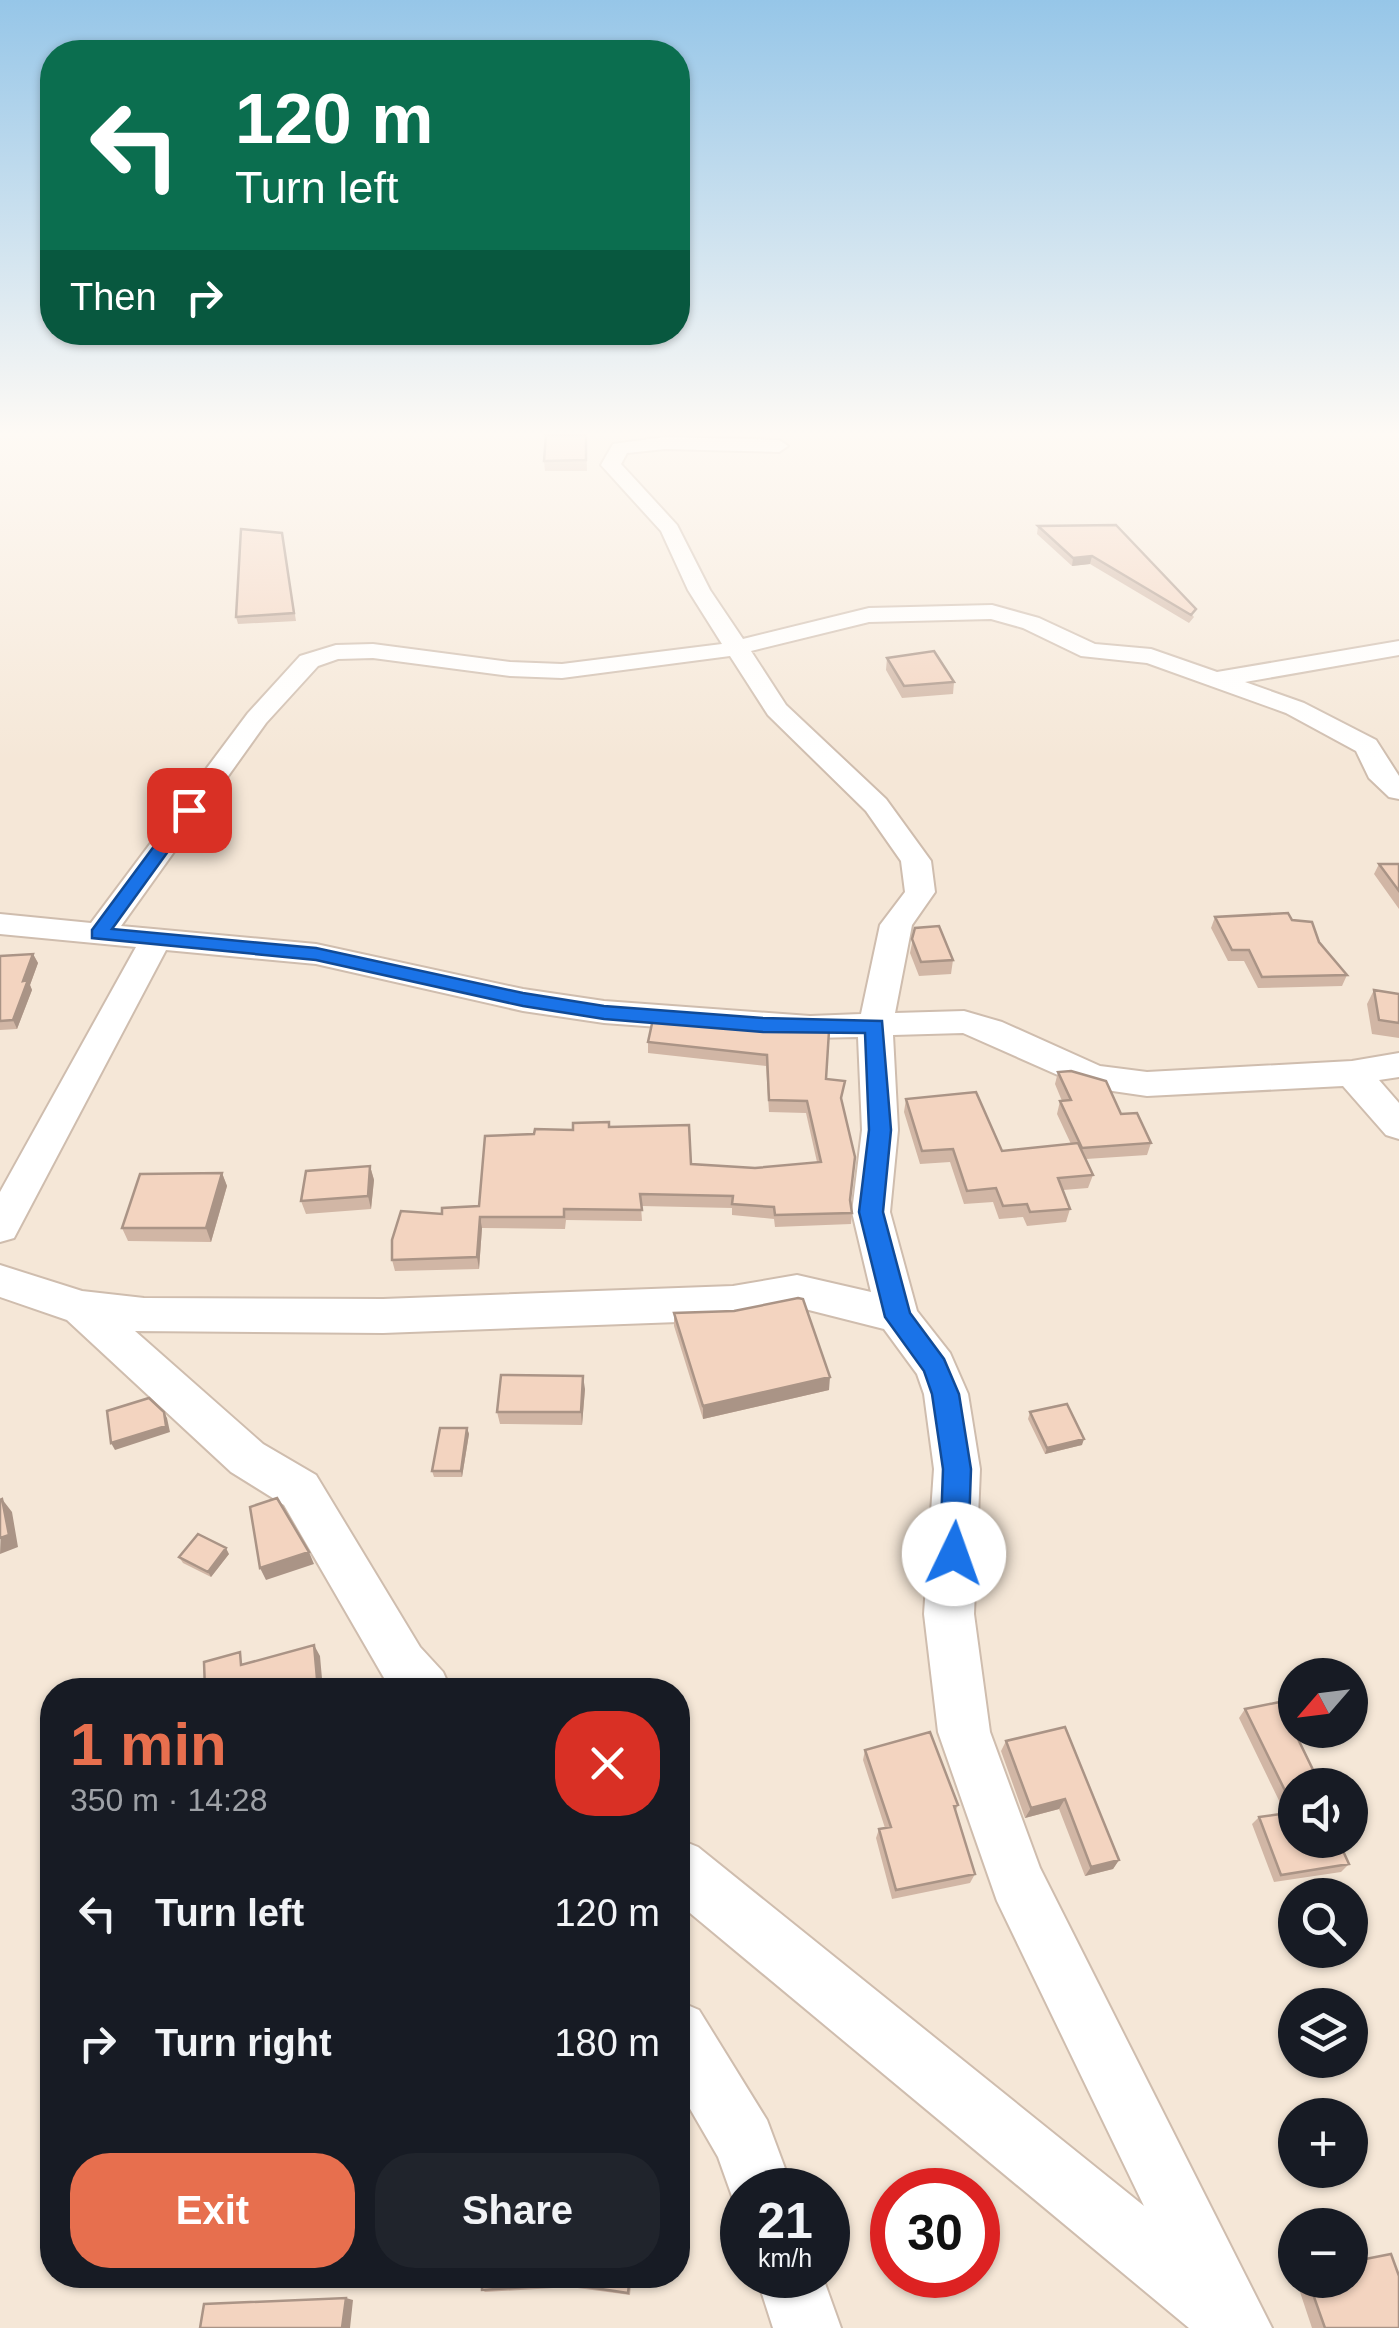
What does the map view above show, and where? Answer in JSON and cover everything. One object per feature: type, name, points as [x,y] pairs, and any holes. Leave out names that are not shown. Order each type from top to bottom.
[{"type":"street","points":[[677,544],[699,590],[777,710],[876,805],[916,861],[920,892],[896,924],[888,978],[875,1026],[880,1130],[871,1212],[898,1317],[935,1366],[948,1413],[957,1469],[949,1614],[964,1732],[1018,1881],[1237,2326]]},
{"type":"street","points":[[99,934],[257,718],[309,661],[336,652],[373,650],[510,669],[562,671],[626,666],[736,648],[869,614],[992,612],[1031,623],[1090,651],[1151,656],[1295,708],[1368,746],[1379,772],[1398,790]]},
{"type":"street","points":[[1217,678],[1399,648]]},
{"type":"street","points":[[0,924],[316,954],[523,1000],[604,1012],[763,1025],[964,1022],[1080,1072],[1147,1084],[1352,1073],[1399,1065]]},
{"type":"street","points":[[0,1227],[156,939]]},
{"type":"street","points":[[1352,1073],[1399,1126]]},
{"type":"street","points":[[0,1280],[82,1308],[144,1315],[383,1316],[733,1303],[797,1291],[833,1297],[898,1317]]},
{"type":"street","points":[[82,1308],[247,1458],[300,1490],[392,1649],[415,1678]]},
{"type":"street","points":[[690,1877],[1237,2326]]},
{"type":"street","points":[[690,2050],[745,2142],[754,2168]]},
{"type":"street","points":[[797,2298],[807,2328]]},
{"type":"shaded area","points":[[0,544],[1399,544],[1399,2328],[0,2328]]},
{"type":"building","points":[[240,544],[284,544],[294,613],[236,617]]},
{"type":"building","points":[[1057,544],[1134,544],[1196,609],[1191,615],[1092,556],[1073,558]]},
{"type":"building","points":[[934,651],[954,682],[904,686],[887,658]]},
{"type":"building","points":[[1379,864],[1399,864],[1399,891]]},
{"type":"building","points":[[1288,913],[1292,920],[1312,922],[1319,942],[1347,975],[1262,977],[1249,950],[1232,950],[1215,917]]},
{"type":"building","points":[[939,926],[953,960],[921,962],[912,939],[915,928]]},
{"type":"building","points":[[33,954],[13,1020],[0,1021],[0,956]]},
{"type":"building","points":[[1374,990],[1399,994],[1399,1023],[1379,1020]]},
{"type":"building","points":[[653,1019],[829,1031],[826,1079],[845,1081],[841,1098],[855,1157],[852,1213],[775,1215],[774,1207],[732,1204],[733,1196],[640,1194],[642,1210],[564,1209],[564,1217],[480,1217],[477,1257],[392,1260],[392,1240],[401,1211],[442,1214],[442,1208],[479,1206],[485,1136],[534,1134],[535,1129],[573,1130],[573,1123],[609,1122],[609,1127],[689,1125],[691,1164],[755,1168],[821,1162],[807,1101],[769,1100],[767,1055],[648,1042]]},
{"type":"building","points":[[1071,1071],[1106,1081],[1121,1114],[1137,1113],[1151,1143],[1082,1148],[1060,1101],[1071,1100],[1058,1072]]},
{"type":"building","points":[[976,1092],[1002,1151],[1078,1143],[1093,1175],[1058,1178],[1070,1209],[1030,1212],[1027,1204],[1003,1206],[996,1188],[967,1191],[953,1149],[922,1151],[906,1099]]},
{"type":"building","points":[[370,1166],[368,1196],[301,1201],[306,1171]]},
{"type":"building","points":[[222,1173],[206,1228],[122,1228],[140,1174]]},
{"type":"building","points":[[803,1299],[830,1377],[703,1406],[674,1313],[734,1311]]},
{"type":"building","points":[[501,1375],[583,1376],[581,1412],[497,1412]]},
{"type":"building","points":[[149,1398],[164,1412],[166,1426],[111,1443],[107,1411]]},
{"type":"building","points":[[1067,1404],[1084,1439],[1047,1448],[1030,1412]]},
{"type":"building","points":[[440,1428],[467,1428],[461,1471],[432,1471]]},
{"type":"building","points":[[277,1498],[309,1552],[260,1568],[250,1507]]},
{"type":"building","points":[[0,1500],[9,1535],[0,1538]]},
{"type":"building","points":[[198,1534],[226,1548],[208,1572],[179,1557]]},
{"type":"building","points":[[314,1645],[317,1678],[205,1678],[204,1662],[240,1652],[241,1665]]},
{"type":"building","points":[[1278,1702],[1278,1748],[1302,1748],[1312,1768],[1278,1768],[1278,1776],[1245,1709]]},
{"type":"building","points":[[1065,1727],[1119,1860],[1091,1867],[1065,1799],[1031,1808],[1006,1741]]},
{"type":"building","points":[[930,1732],[958,1805],[954,1806],[975,1874],[896,1890],[879,1829],[891,1827],[865,1750]]},
{"type":"building","points":[[1278,1814],[1278,1858],[1346,1858],[1349,1864],[1281,1875],[1259,1817]]},
{"type":"building","points":[[1391,2254],[1399,2276],[1399,2328],[1325,2328],[1314,2298],[1368,2298],[1368,2258]]},
{"type":"building","points":[[595,2288],[629,2288],[628,2293]]},
{"type":"building","points":[[346,2298],[342,2328],[200,2328],[204,2304]]},
{"type":"route","points":[[189,810],[99,934],[316,954],[523,1000],[604,1012],[763,1025],[875,1026],[880,1130],[871,1212],[898,1317],[935,1366],[946,1394],[957,1469],[954,1554]]}]
